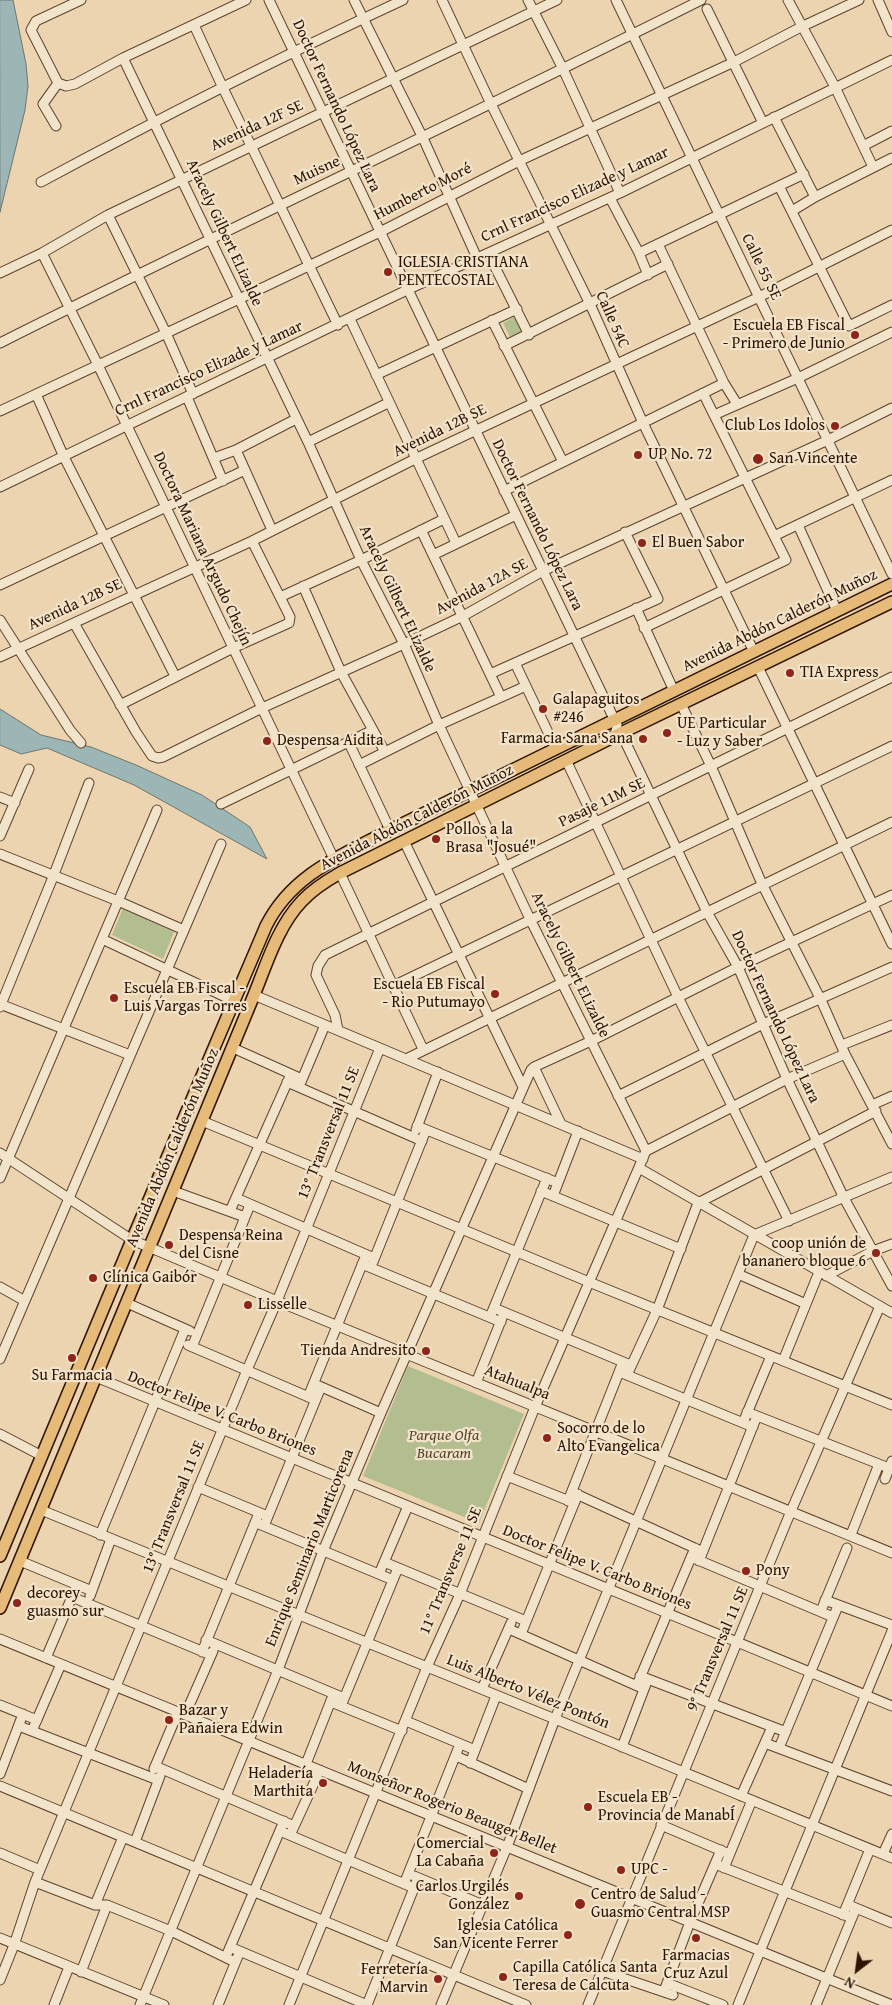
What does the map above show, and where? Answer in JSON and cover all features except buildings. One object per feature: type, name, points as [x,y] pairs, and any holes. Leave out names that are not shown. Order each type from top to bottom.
[{"type":"main road","name":"Avenida Abdón Calderón Muñoz","points":[[0,1556],[266,926],[277,907],[300,881],[334,859],[390,830],[892,584]]},
{"type":"main road","name":"Avenida Abdón Calderón Muñoz","points":[[0,1608],[278,937],[294,910],[317,888],[340,873],[566,760],[892,602]]},
{"type":"street","points":[[81,0],[36,21],[31,30],[58,83],[66,86],[75,84],[123,58],[246,0]]},
{"type":"street","name":"Doctor Fernando López Lara","points":[[269,0],[437,346],[475,430],[614,720]]},
{"type":"street","points":[[354,0],[395,78],[477,258]]},
{"type":"street","points":[[41,182],[154,121],[223,88],[294,50],[403,0]]},
{"type":"street","name":"Calle 54C","points":[[442,0],[590,304],[616,365],[682,506],[754,652]]},
{"type":"street","points":[[528,0],[563,69],[620,193]]},
{"type":"street","name":"Avenida 12F SE","points":[[0,273],[42,253],[108,215],[557,0]]},
{"type":"street","name":"Calle 55 SE","points":[[616,0],[892,574]]},
{"type":"street","name":"Muisne","points":[[0,343],[211,238],[423,138],[701,0]]},
{"type":"street","points":[[788,0],[835,87],[873,168]]},
{"type":"street","name":"Humberto Moré","points":[[0,411],[239,300],[310,264],[380,232],[519,160],[734,62],[859,0]]},
{"type":"street","points":[[878,0],[892,32]]},
{"type":"street","points":[[707,9],[763,122]]},
{"type":"street","points":[[194,25],[338,325]]},
{"type":"street","name":"Aracely Gilbert ELizalde","points":[[123,58],[308,442],[361,560],[404,644],[476,805],[618,1096],[644,1155]]},
{"type":"street","name":"Crnl Francisco Elizade y Lamar","points":[[0,487],[126,425],[268,359],[409,289],[610,198],[892,60]]},
{"type":"street","points":[[56,126],[43,104],[58,83]]},
{"type":"street","points":[[774,117],[815,197]]},
{"type":"street","points":[[863,146],[892,132]]},
{"type":"street","points":[[792,211],[815,197],[892,158]]},
{"type":"street","points":[[639,253],[804,174]]},
{"type":"street","points":[[780,186],[849,326],[892,305]]},
{"type":"street","points":[[610,198],[639,253],[648,275]]},
{"type":"street","points":[[108,215],[166,333],[223,481]]},
{"type":"street","name":"Avenida 12B SE","points":[[0,657],[252,541],[415,459],[759,297],[892,230]]},
{"type":"street","points":[[658,244],[724,382],[737,404]]},
{"type":"street","name":"Doctora Mariana Argudo Chejín","points":[[42,253],[167,508],[334,859]]},
{"type":"street","points":[[488,253],[529,335]]},
{"type":"street","points":[[504,346],[668,264]]},
{"type":"street","points":[[376,375],[517,309]]},
{"type":"street","points":[[350,319],[388,403],[456,543]]},
{"type":"street","points":[[492,320],[563,462]]},
{"type":"street","points":[[714,415],[798,378],[892,332]]},
{"type":"street","points":[[504,491],[724,382]]},
{"type":"street","points":[[644,628],[786,560],[703,393]]},
{"type":"street","points":[[36,394],[64,457],[175,676]]},
{"type":"street","points":[[308,442],[388,403]]},
{"type":"street","name":"Avenida 12A SE","points":[[120,704],[152,756],[158,758],[168,755],[262,708],[463,616],[543,571],[828,440],[892,408]]},
{"type":"street","points":[[214,458],[236,450],[296,419]]},
{"type":"street","points":[[236,450],[272,530]]},
{"type":"street","points":[[0,585],[245,470]]},
{"type":"street","points":[[774,536],[892,480]]},
{"type":"street","points":[[433,555],[516,515]]},
{"type":"street","points":[[280,597],[444,519]]},
{"type":"street","points":[[798,525],[837,611]]},
{"type":"street","points":[[422,530],[501,697]]},
{"type":"street","points":[[490,674],[658,599],[625,532]]},
{"type":"street","points":[[74,624],[120,704],[233,648],[289,624],[290,617],[252,541]]},
{"type":"street","points":[[303,586],[341,672],[385,752]]},
{"type":"street","points":[[636,608],[674,691]]},
{"type":"street","points":[[0,620],[70,730],[81,743]]},
{"type":"street","points":[[515,663],[556,748]]},
{"type":"street","points":[[758,667],[892,944]]},
{"type":"street","name":"Pasaje 11M SE","points":[[338,1030],[335,1015],[316,975],[318,966],[325,955],[892,677]]},
{"type":"street","points":[[359,765],[439,725],[526,686]]},
{"type":"street","points":[[681,704],[762,884],[821,1000],[845,1054],[892,1144]]},
{"type":"street","points":[[614,720],[617,729],[616,736]]},
{"type":"street","points":[[220,804],[373,730]]},
{"type":"street","name":"Doctor Fernando López Lara","points":[[616,736],[651,796],[707,912],[738,967],[787,1079],[844,1198],[892,1286]]},
{"type":"street","points":[[349,743],[390,830]]},
{"type":"street","points":[[392,986],[892,746]]},
{"type":"street","points":[[566,760],[594,823],[652,939],[678,997],[789,1221]]},
{"type":"street","points":[[0,836],[29,769]]},
{"type":"street","points":[[89,784],[0,1005],[130,1055]]},
{"type":"street","points":[[0,796],[15,803]]},
{"type":"street","points":[[0,1178],[157,810]]},
{"type":"street","points":[[406,1058],[892,822]]},
{"type":"street","points":[[404,841],[522,1087]]},
{"type":"street","points":[[0,1359],[220,844]]},
{"type":"street","points":[[0,854],[53,877],[118,901],[184,930]]},
{"type":"street","points":[[340,873],[423,1049]]},
{"type":"street","points":[[561,1124],[534,1066],[591,1041],[738,967],[892,895]]},
{"type":"street","points":[[102,939],[234,1001]]},
{"type":"street","points":[[618,1096],[763,1024],[892,967]]},
{"type":"street","points":[[254,995],[578,1131],[644,1155],[787,1079],[845,1054]]},
{"type":"street","points":[[301,1083],[325,1025]]},
{"type":"street","points":[[842,1045],[892,1025]]},
{"type":"street","points":[[232,1048],[354,1111],[418,1139]]},
{"type":"street","name":"13° Transversal 11 SE","points":[[0,1980],[35,1882],[307,1229],[380,1048]]},
{"type":"street","name":"Enrique Seminario Marticorena","points":[[142,2001],[278,1670],[323,1551],[522,1087],[534,1066]]},
{"type":"street","points":[[202,1652],[230,1587],[292,1458],[337,1326],[397,1202],[422,1128],[438,1072]]},
{"type":"street","points":[[230,1211],[289,1078]]},
{"type":"street","points":[[521,1634],[549,1565],[595,1430],[627,1363],[656,1310],[698,1203],[817,1142],[892,1096]]},
{"type":"street","points":[[202,1121],[656,1310],[892,1405]]},
{"type":"street","points":[[422,1128],[558,1183]]},
{"type":"street","points":[[553,1196],[578,1131]]},
{"type":"street","name":"Atahualpa","points":[[0,1153],[68,1200],[132,1240],[892,1553]]},
{"type":"street","name":"11° Transverse 11 SE","points":[[290,2005],[535,1407],[644,1155]]},
{"type":"street","points":[[639,1168],[892,1313]]},
{"type":"street","points":[[441,2005],[507,1846],[555,1719],[754,1235],[892,1177]]},
{"type":"street","points":[[490,1317],[547,1178]]},
{"type":"street","points":[[173,1190],[245,1217]]},
{"type":"street","points":[[541,1191],[680,1249]]},
{"type":"street","points":[[236,1198],[307,1229],[433,1293],[501,1322]]},
{"type":"street","points":[[192,1346],[250,1205]]},
{"type":"street","points":[[783,1361],[806,1304],[823,1274],[892,1244]]},
{"type":"street","points":[[738,1274],[806,1304]]},
{"type":"street","points":[[0,1287],[25,1301]]},
{"type":"street","points":[[127,1303],[197,1334]]},
{"type":"street","name":"9° Transversal 11 SE","points":[[588,2005],[736,1642],[844,1386],[880,1306]]},
{"type":"street","points":[[494,1308],[627,1363]]},
{"type":"street","points":[[476,1383],[505,1312]]},
{"type":"street","points":[[100,1535],[186,1329]]},
{"type":"street","points":[[180,1342],[312,1398]]},
{"type":"street","points":[[743,1423],[771,1356]]},
{"type":"street","points":[[623,1374],[753,1427]]},
{"type":"street","name":"Doctor Felipe V. Carbo Briones","points":[[96,1378],[892,1706]]},
{"type":"street","points":[[317,1386],[381,1413]]},
{"type":"street","points":[[747,1412],[880,1464],[891,1464],[889,1480],[875,1475]]},
{"type":"street","points":[[622,1746],[642,1682],[667,1613],[729,1486],[757,1416]]},
{"type":"street","points":[[0,1434],[42,1456]]},
{"type":"street","points":[[852,1532],[880,1464]]},
{"type":"street","points":[[507,1476],[573,1497],[637,1521],[761,1586],[834,1616]]},
{"type":"street","points":[[198,1487],[264,1515]]},
{"type":"street","points":[[379,1574],[408,1506]]},
{"type":"street","name":"Luis Alberto Vélez Pontón","points":[[41,1510],[892,1858]]},
{"type":"street","points":[[260,1525],[393,1580]]},
{"type":"street","points":[[88,1603],[111,1539]]},
{"type":"street","points":[[821,1612],[847,1548]]},
{"type":"street","points":[[20,1561],[92,1591]]},
{"type":"street","points":[[384,1562],[526,1621]]},
{"type":"street","points":[[342,1702],[398,1568]]},
{"type":"street","points":[[46,1658],[77,1585]]},
{"type":"street","points":[[72,1597],[211,1655]]},
{"type":"street","points":[[826,1600],[892,1625]]},
{"type":"street","points":[[779,1748],[838,1606]]},
{"type":"street","points":[[482,1689],[515,1616]]},
{"type":"street","points":[[509,1629],[580,1660],[712,1704],[786,1732]]},
{"type":"street","points":[[738,2005],[892,1631]]},
{"type":"street","name":"Monseñor Rogerio Beauger Bellet","points":[[0,1639],[891,2003]]},
{"type":"street","points":[[206,1640],[278,1670],[402,1731]]},
{"type":"street","points":[[135,1842],[154,1778],[181,1713],[216,1644]]},
{"type":"street","points":[[32,1731],[61,1664]]},
{"type":"street","points":[[470,1763],[496,1696]]},
{"type":"street","points":[[306,1764],[332,1698]]},
{"type":"street","points":[[0,1705],[37,1720]]},
{"type":"street","points":[[0,1774],[23,1714]]},
{"type":"street","points":[[406,1721],[475,1750]]},
{"type":"street","points":[[18,1726],[154,1778]]},
{"type":"street","points":[[741,1796],[772,1727]]},
{"type":"street","points":[[765,1743],[892,1791]]},
{"type":"street","points":[[404,1884],[460,1744]]},
{"type":"street","points":[[456,1756],[529,1789]]},
{"type":"street","points":[[159,1767],[294,1826]]},
{"type":"street","points":[[290,1836],[320,1770]]},
{"type":"street","points":[[0,1786],[390,1948],[507,2001],[526,2005]]},
{"type":"street","points":[[665,1987],[690,1922],[752,1800]]},
{"type":"street","points":[[226,1957],[284,1821]]},
{"type":"street","points":[[661,1825],[725,1852]]},
{"type":"street","points":[[280,1831],[414,1888]]},
{"type":"street","points":[[883,1854],[892,1834]]},
{"type":"street","points":[[95,1904],[123,1836]]},
{"type":"street","points":[[816,2005],[827,1978],[870,1849]]},
{"type":"street","points":[[0,1853],[40,1870]]},
{"type":"street","points":[[719,1866],[847,1916]]},
{"type":"street","points":[[408,1874],[482,1905]]},
{"type":"street","points":[[230,1947],[301,1977],[355,2003],[367,2005],[418,1878]]},
{"type":"street","points":[[35,1882],[95,1904],[106,1905],[171,1932],[235,1962]]},
{"type":"street","points":[[81,1972],[106,1905]]},
{"type":"street","points":[[851,1907],[892,1923]]},
{"type":"street","points":[[0,1938],[70,1966],[142,2001],[164,2005]]},
{"type":"street","points":[[218,2005],[240,1952]]},
{"type":"street","points":[[54,2005],[70,1966]]},
{"type":"street","points":[[602,1971],[665,1987],[723,2005]]},
{"type":"street","points":[[670,2005],[675,1991]]},
{"type":"green space","points":[[516,316],[523,331],[510,337],[503,323]]},
{"type":"green space","points":[[123,908],[174,932],[163,959],[112,935]]},
{"type":"green space","name":"Parque Olfa Bucaram","points":[[408,1366],[524,1414],[479,1523],[363,1476]]},
{"type":"water","points":[[0,0],[13,0],[26,64],[28,86],[25,110],[0,212]]},
{"type":"water","points":[[0,709],[41,735],[91,747],[202,795],[250,827],[267,859],[134,785],[47,748],[21,754],[0,745]]},
{"type":"place","name":"IGLESIA CRISTIANA PENTECOSTAL","points":[[388,272]]},
{"type":"place","name":"Escuela EB Fiscal - Primero de Junio","points":[[855,335]]},
{"type":"place","name":"Club Los Idolos","points":[[835,426]]},
{"type":"place","name":"UP No. 72","points":[[638,455]]},
{"type":"place","name":"San Vincente","points":[[758,459]]},
{"type":"place","name":"El Buen Sabor","points":[[642,543]]},
{"type":"place","name":"TIA Express","points":[[790,673]]},
{"type":"place","name":"Galapaguitos #246","points":[[543,709]]},
{"type":"place","name":"UE Particular - Luz y Saber","points":[[667,733]]},
{"type":"place","name":"Farmacia Sana Sana","points":[[643,739]]},
{"type":"place","name":"Despensa Aidita","points":[[267,741]]},
{"type":"place","name":"Pollos a la Brasa \"Josué\"","points":[[436,839]]},
{"type":"place","name":"Escuela EB Fiscal - Rio Putumayo","points":[[495,994]]},
{"type":"place","name":"Escuela EB Fiscal - Luis Vargas Torres","points":[[114,998]]},
{"type":"place","name":"Despensa Reina del Cisne","points":[[169,1245]]},
{"type":"place","name":"coop unión de bananero bloque 6","points":[[876,1253]]},
{"type":"place","name":"Clínica Gaibór","points":[[93,1278]]},
{"type":"place","name":"Lisselle","points":[[248,1305]]},
{"type":"place","name":"Tienda Andresito","points":[[426,1351]]},
{"type":"place","name":"Su Farmacia","points":[[72,1358]]},
{"type":"place","name":"Socorro de lo Alto Evangelica","points":[[547,1438]]},
{"type":"place","name":"Pony","points":[[746,1571]]},
{"type":"place","name":"decorey guasmo sur","points":[[17,1603]]},
{"type":"place","name":"Bazar y Pañaiera Edwin","points":[[169,1720]]},
{"type":"place","name":"Heladería Marthita","points":[[323,1783]]},
{"type":"place","name":"Escuela EB - Provincia de ManabÍ","points":[[588,1807]]},
{"type":"place","name":"Comercial La Cabaña","points":[[494,1853]]},
{"type":"place","name":"UPC -","points":[[621,1870]]},
{"type":"place","name":"Carlos Urgilés González","points":[[519,1896]]},
{"type":"place","name":"Centro de Salud - Guasmo Central MSP","points":[[580,1904]]},
{"type":"place","name":"Iglesia Católica San Vicente Ferrer","points":[[568,1935]]},
{"type":"place","name":"Farmacias Cruz Azul","points":[[696,1938]]},
{"type":"place","name":"Capilla Católica Santa Teresa de Calcuta","points":[[503,1977]]},
{"type":"place","name":"Ferretería Marvin","points":[[438,1979]]}]
